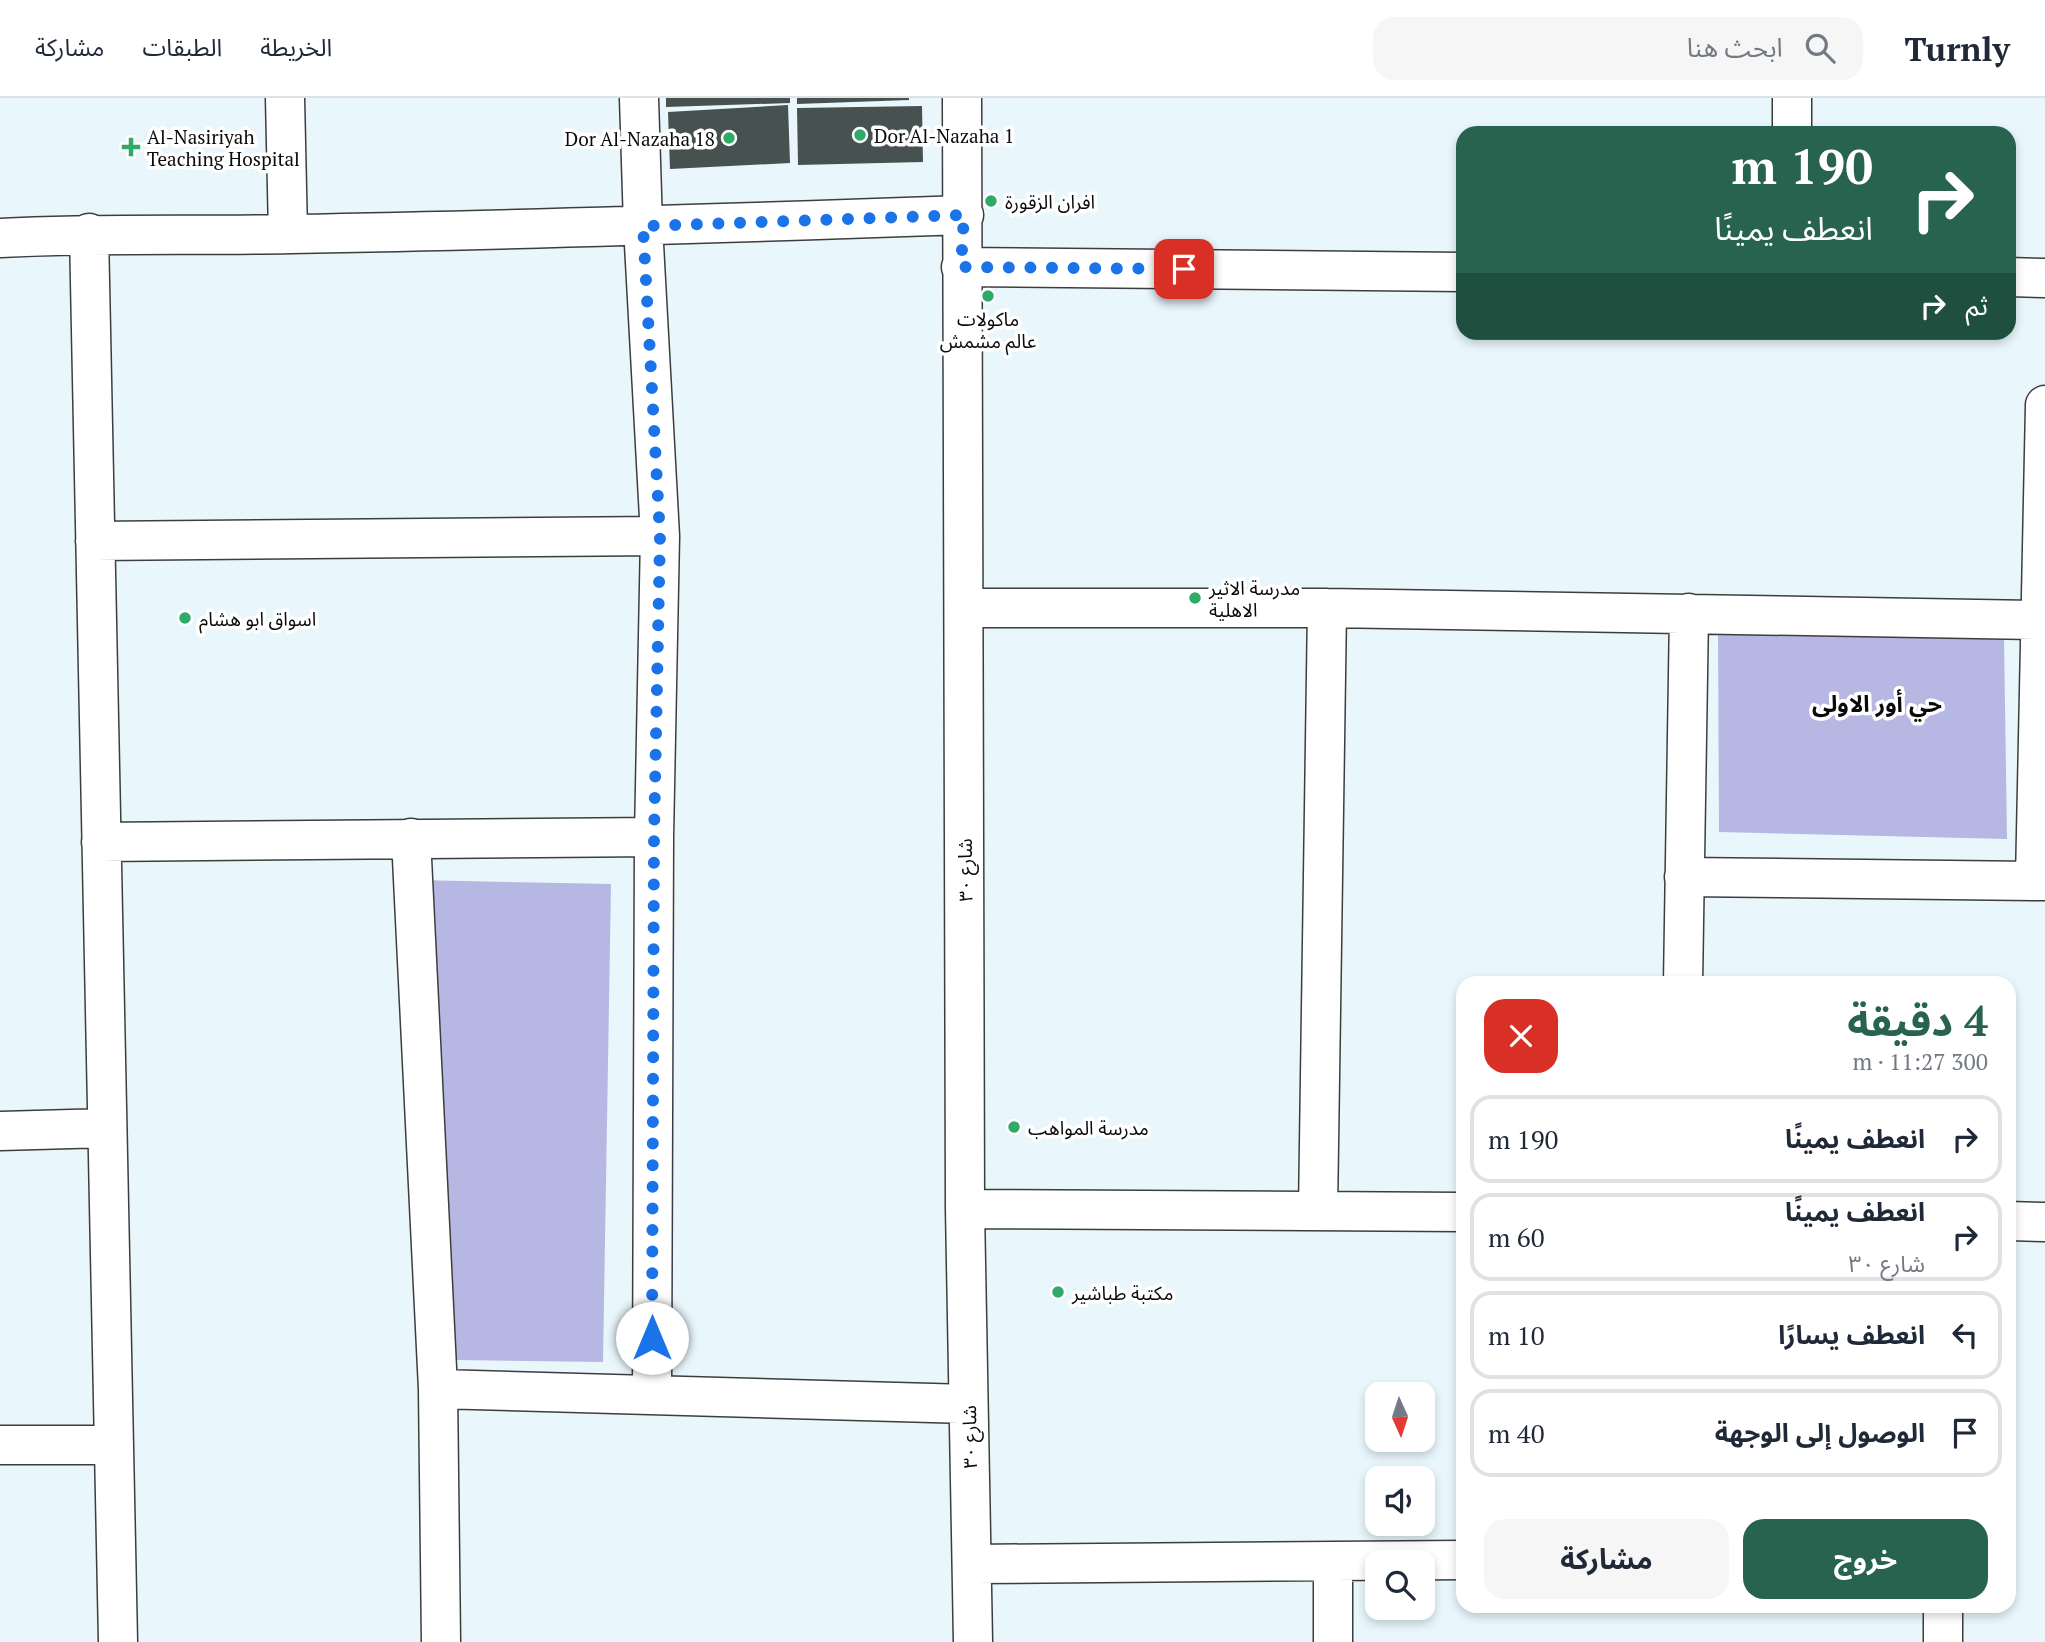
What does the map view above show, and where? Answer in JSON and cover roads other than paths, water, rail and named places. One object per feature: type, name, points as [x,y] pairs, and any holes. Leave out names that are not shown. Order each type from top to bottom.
[{"type":"street","points":[[285,98],[288,234]]},
{"type":"street","points":[[639,98],[643,226],[660,536],[654,837],[652,1394]]},
{"type":"street","name":"شارع ٣٠","points":[[962,98],[965,1209],[973,1642]]},
{"type":"street","points":[[1791,126],[1792,98]]},
{"type":"street","points":[[0,238],[89,233],[288,234],[643,226],[964,215]]},
{"type":"street","points":[[89,233],[118,1642]]},
{"type":"street","points":[[961,267],[1456,271]]},
{"type":"street","points":[[2016,277],[2045,278]]},
{"type":"street","points":[[1684,877],[2040,881],[2040,620],[2045,405]]},
{"type":"street","points":[[95,541],[660,536]]},
{"type":"street","points":[[964,608],[1327,608],[2040,620]]},
{"type":"street","points":[[1318,1211],[1327,608]]},
{"type":"street","points":[[1683,976],[1689,613]]},
{"type":"street","points":[[101,842],[654,837]]},
{"type":"street","points":[[411,838],[438,1389],[441,1642]]},
{"type":"street","points":[[0,1131],[107,1128]]},
{"type":"street","points":[[965,1209],[1456,1212]]},
{"type":"street","points":[[2016,1220],[2045,1222]]},
{"type":"street","points":[[438,1389],[968,1404]]},
{"type":"street","points":[[0,1445],[114,1445]]},
{"type":"street","points":[[972,1564],[1456,1560]]},
{"type":"street","points":[[1333,1562],[1333,1642]]},
{"type":"street","points":[[1943,1613],[1944,1642]]},
{"type":"place","name":"Dor Al-Nazaha 1","points":[[860,135]]},
{"type":"place","name":"Dor Al-Nazaha 18","points":[[729,138]]},
{"type":"place","name":"Al-Nasiriyah Teaching Hospital","points":[[131,147]]},
{"type":"place","name":"افران الزقورة","points":[[991,201]]},
{"type":"place","name":"ماكولات عالم مشمش","points":[[988,296]]},
{"type":"place","name":"مدرسة الاثير الاهلية","points":[[1195,598]]},
{"type":"place","name":"اسواق ابو هشام","points":[[185,618]]},
{"type":"place","name":"مدرسة المواهب","points":[[1014,1127]]},
{"type":"place","name":"مكتبة طباشير","points":[[1058,1292]]},
{"type":"district","name":"حي أور الاولى","points":[[1877,703]]}]
